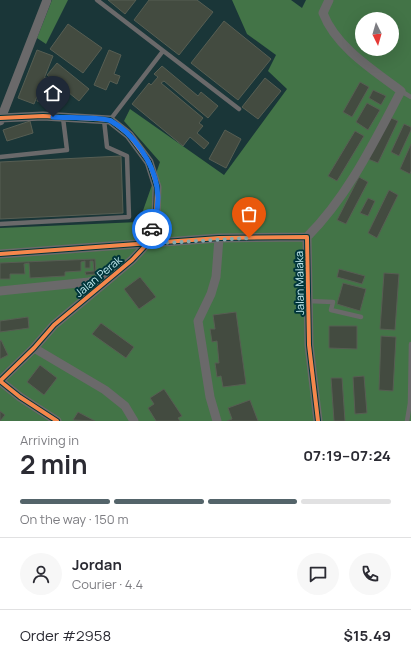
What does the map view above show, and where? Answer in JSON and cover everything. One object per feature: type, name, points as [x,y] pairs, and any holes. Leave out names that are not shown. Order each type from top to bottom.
[{"type":"street","points":[[47,0],[0,119],[43,116],[107,120]]},
{"type":"street","points":[[307,237],[325,219],[362,163],[401,91],[354,55],[328,25],[323,13],[328,0]]},
{"type":"street","name":"Jalan Perak","points":[[0,381],[34,348],[54,325],[111,277],[147,244],[156,217],[157,187],[149,162],[129,135],[107,120]]},
{"type":"street","name":"Jalan Malaka","points":[[0,254],[219,238],[307,237],[309,345],[318,421]]},
{"type":"street","points":[[217,421],[210,397],[198,321],[211,294],[216,277],[219,238]]},
{"type":"street","points":[[0,292],[89,282],[111,277]]},
{"type":"street","points":[[34,348],[105,390],[125,406],[134,421]]},
{"type":"street","points":[[0,381],[20,397],[57,421]]},
{"type":"lane","points":[[97,0],[239,109]]},
{"type":"lane","points":[[0,224],[129,218],[127,156],[107,147],[107,120],[163,51]]},
{"type":"lane","points":[[401,91],[411,97]]},
{"type":"lane","points":[[0,157],[67,150],[63,118]]},
{"type":"lane","points":[[308,301],[333,302],[331,310],[361,317]]},
{"type":"lane","points":[[407,421],[410,403],[411,344]]},
{"type":"green space","points":[[52,0],[68,0],[46,44],[37,38]]},
{"type":"green space","points":[[232,0],[291,0],[302,8],[306,0],[411,0],[411,421],[0,421],[0,228],[139,222],[160,162],[124,121],[130,109],[224,175],[287,89],[268,71],[276,55],[247,34]]},
{"type":"building","points":[[108,0],[136,0],[125,14]]},
{"type":"building","points":[[149,0],[197,0],[213,12],[179,55],[134,20]]},
{"type":"building","points":[[224,21],[271,59],[238,100],[191,63]]},
{"type":"building","points":[[68,24],[102,48],[83,73],[50,49]]},
{"type":"building","points":[[37,50],[53,56],[34,104],[18,98]]},
{"type":"building","points":[[109,50],[121,55],[114,74],[120,76],[117,84],[110,81],[106,90],[94,85]]},
{"type":"building","points":[[57,63],[89,89],[79,101],[47,75]]},
{"type":"building","points":[[162,66],[198,96],[201,92],[218,106],[208,118],[164,81],[161,83],[203,118],[199,123],[203,126],[197,133],[209,143],[204,149],[190,137],[183,146],[132,104],[149,83],[151,85],[158,77],[154,74]]},
{"type":"building","points":[[46,77],[63,89],[59,108],[37,101]]},
{"type":"building","points":[[265,78],[281,91],[258,119],[242,107]]},
{"type":"building","points":[[360,82],[369,87],[352,117],[343,112]]},
{"type":"building","points":[[373,90],[386,96],[381,105],[369,98]]},
{"type":"building","points":[[367,103],[380,110],[368,130],[356,122]]},
{"type":"building","points":[[389,117],[398,121],[378,163],[368,159]]},
{"type":"building","points":[[30,121],[33,133],[7,141],[3,130]]},
{"type":"building","points":[[404,124],[411,127],[411,130],[399,156],[391,152]]},
{"type":"building","points":[[225,130],[241,139],[226,168],[209,159]]},
{"type":"building","points":[[355,131],[364,136],[337,181],[328,176]]},
{"type":"building","points":[[411,144],[411,171],[410,174],[400,169]]},
{"type":"building","points":[[121,156],[123,213],[0,219],[0,162]]},
{"type":"building","points":[[359,177],[368,182],[346,224],[337,220]]},
{"type":"building","points":[[389,190],[398,195],[377,238],[368,233]]},
{"type":"building","points":[[368,198],[375,201],[368,216],[360,213]]},
{"type":"building","points":[[95,259],[96,274],[86,275],[85,272],[94,271],[93,261],[90,261],[90,268],[85,268],[85,261],[81,262],[81,271],[65,272],[65,276],[30,278],[29,263],[24,264],[25,274],[10,274],[10,279],[0,279],[0,263]]},
{"type":"building","points":[[339,269],[365,276],[362,284],[337,277]]},
{"type":"building","points":[[384,273],[399,274],[395,330],[380,329]]},
{"type":"building","points":[[140,277],[156,297],[139,309],[124,289]]},
{"type":"building","points":[[343,283],[366,289],[360,311],[337,304]]},
{"type":"building","points":[[236,312],[246,384],[223,387],[221,376],[217,377],[215,363],[219,363],[217,341],[212,342],[210,329],[215,329],[213,315]]},
{"type":"building","points":[[28,317],[29,328],[0,332],[0,321]]},
{"type":"building","points":[[101,323],[134,347],[126,358],[92,334]]},
{"type":"building","points":[[329,326],[357,326],[357,349],[329,348]]},
{"type":"building","points":[[381,336],[396,337],[393,391],[379,390]]},
{"type":"building","points":[[1,340],[8,355],[0,359],[0,341]]},
{"type":"building","points":[[40,365],[57,378],[44,395],[27,382]]},
{"type":"building","points":[[364,376],[367,413],[355,414],[353,377]]},
{"type":"building","points":[[331,378],[342,378],[345,421],[334,421]]},
{"type":"building","points":[[164,389],[182,416],[178,418],[180,421],[156,421],[148,408],[154,404],[150,398]]},
{"type":"building","points":[[250,400],[258,421],[227,421],[232,419],[228,408]]},
{"type":"building","points":[[0,411],[5,415],[0,421]]},
{"type":"building","points":[[78,412],[95,421],[73,420]]},
{"type":"cycle path","points":[[0,118],[43,116],[110,120],[129,135],[149,162],[157,187],[156,217],[147,244],[132,260],[54,325],[34,348],[0,381],[20,397],[57,421]]},
{"type":"cycle path","points":[[0,254],[219,238],[307,237],[309,345],[318,421]]},
{"type":"way so far","points":[[152,229],[147,244],[219,238],[249,238]]},
{"type":"route","points":[[53,117],[110,120],[129,135],[149,162],[157,187],[156,217],[152,229]]}]
